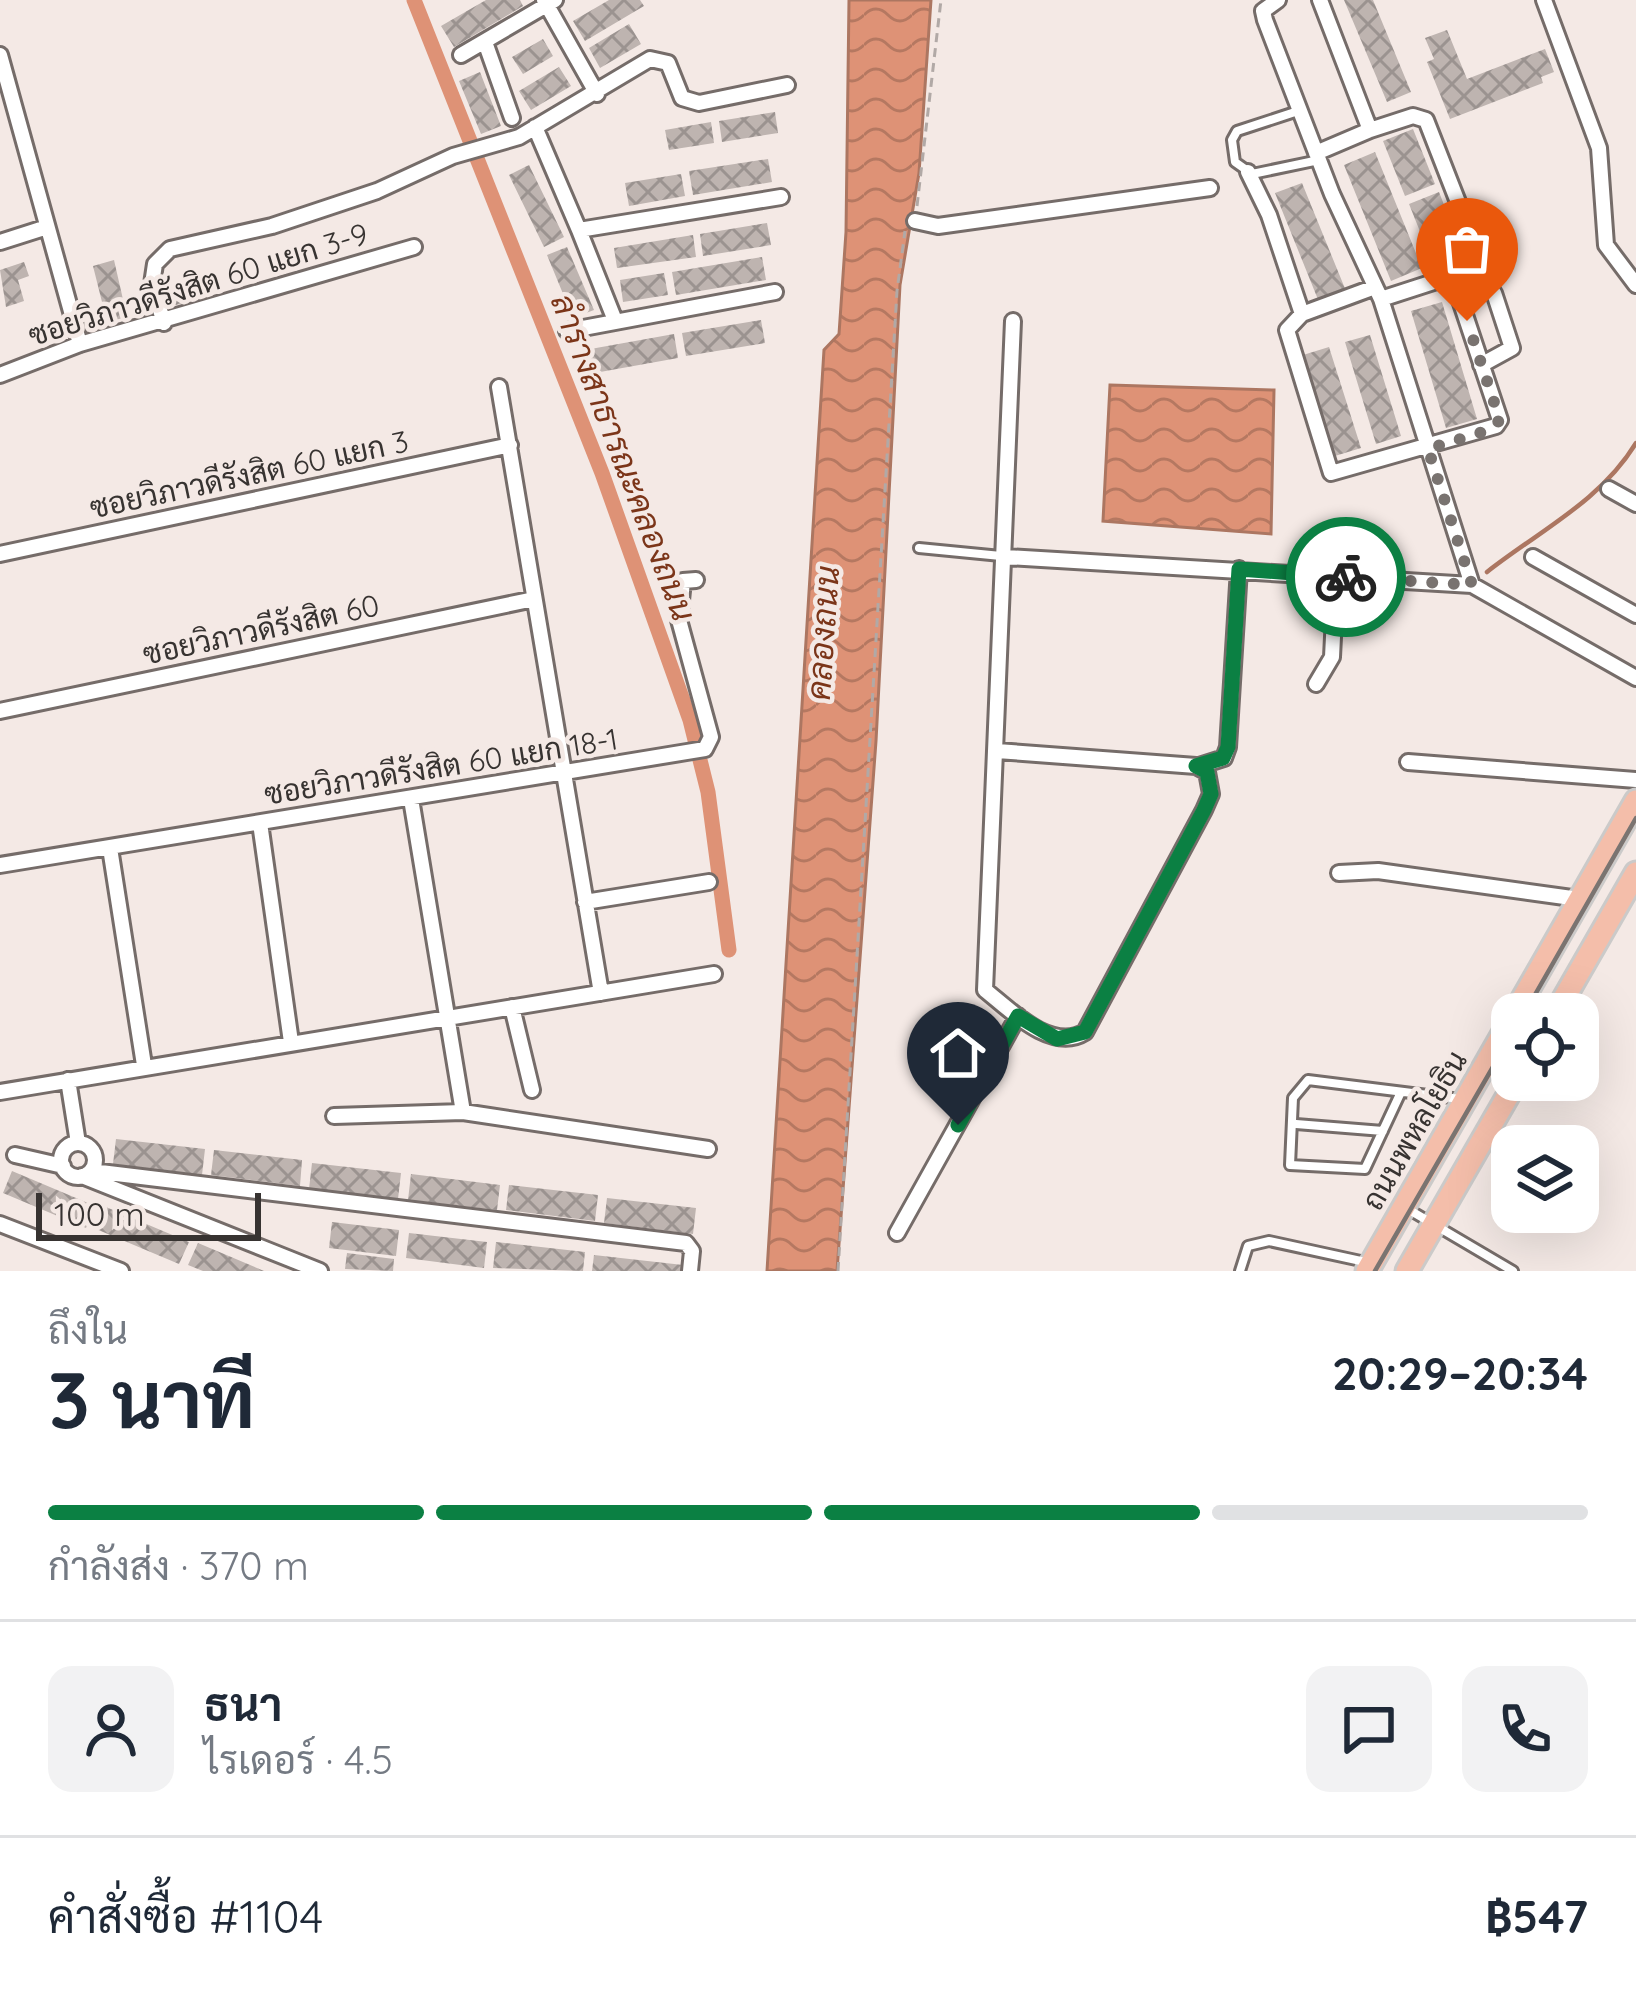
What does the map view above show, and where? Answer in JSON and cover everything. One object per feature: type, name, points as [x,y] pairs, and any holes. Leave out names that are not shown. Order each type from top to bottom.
[{"type":"main road","name":"ถนนพหลโยธิน","points":[[1526,993],[1636,801]]},
{"type":"main road","points":[[1567,993],[1636,873]]},
{"type":"main road","name":"ถนนพหลโยธิน","points":[[1370,1267],[1491,1055]]},
{"type":"main road","points":[[1407,1271],[1504,1101]]},
{"type":"street","points":[[1278,0],[1263,11],[1264,20],[1378,293],[1472,585]]},
{"type":"street","points":[[1320,0],[1370,130]]},
{"type":"street","points":[[1544,0],[1599,148],[1606,245],[1636,285]]},
{"type":"street","points":[[461,55],[548,2],[598,94]]},
{"type":"street","points":[[485,42],[512,118]]},
{"type":"street","points":[[0,55],[44,228],[80,344]]},
{"type":"street","points":[[164,323],[152,284],[155,264],[170,249],[272,226],[377,191],[453,156],[535,127],[598,94],[650,59],[668,63],[682,98],[699,103],[787,85]]},
{"type":"street","points":[[1317,156],[1370,130],[1413,116],[1426,120],[1472,238],[1452,276],[1500,420],[1496,426],[1428,449],[1331,472],[1288,338],[1292,321],[1302,314],[1452,276]]},
{"type":"street","points":[[535,127],[614,318]]},
{"type":"street","points":[[1247,172],[1269,215],[1302,314]]},
{"type":"street","points":[[915,221],[938,226],[1210,188]]},
{"type":"street","points":[[579,230],[781,197]]},
{"type":"street","points":[[0,242],[44,228]]},
{"type":"street","name":"ซอยวิภาวดีรังสิต 60 แยก 3-9","points":[[0,375],[80,344],[414,247]]},
{"type":"street","points":[[567,331],[614,318],[775,292]]},
{"type":"street","points":[[1481,365],[1512,348],[1494,293]]},
{"type":"street","points":[[1013,321],[985,990],[1057,1039],[1085,1032],[1211,794],[1207,772],[1196,766]]},
{"type":"street","points":[[499,387],[601,993]]},
{"type":"street","name":"ซอยวิภาวดีรังสิต 60 แยก 3","points":[[0,554],[510,445]]},
{"type":"street","points":[[1609,489],[1636,504]]},
{"type":"street","points":[[1006,556],[1472,585],[1636,678]]},
{"type":"street","points":[[1533,557],[1636,615]]},
{"type":"street","points":[[997,752],[1196,766],[1223,758],[1228,747],[1239,569]]},
{"type":"street","points":[[1316,684],[1332,657],[1336,576]]},
{"type":"street","name":"ซอยวิภาวดีรังสิต 60 แยก 18-1","points":[[0,865],[697,750],[711,736],[679,620],[683,581],[696,580]]},
{"type":"street","name":"ซอยวิภาวดีรังสิต 60","points":[[0,711],[534,599]]},
{"type":"street","points":[[1408,762],[1636,780]]},
{"type":"street","points":[[411,800],[463,1112]]},
{"type":"street","points":[[260,824],[291,1042]]},
{"type":"street","points":[[110,848],[144,1065]]},
{"type":"street","points":[[1339,873],[1378,871],[1580,899]]},
{"type":"street","points":[[585,902],[709,882]]},
{"type":"street","points":[[0,1092],[714,974]]},
{"type":"street","points":[[512,1006],[532,1090]]},
{"type":"street","points":[[897,1233],[1018,1016]]},
{"type":"street","points":[[68,1079],[78,1143]]},
{"type":"street","points":[[334,1116],[463,1112],[708,1149]]},
{"type":"street","points":[[63,1166],[64,1152],[78,1143]]},
{"type":"street","points":[[78,1143],[93,1152],[87,1173]]},
{"type":"street","points":[[15,1154],[87,1173],[320,1271]]},
{"type":"street","points":[[87,1173],[686,1243],[692,1251],[690,1271]]},
{"type":"street","points":[[0,1224],[121,1271]]},
{"type":"lane","points":[[1300,111],[1237,131],[1232,152],[1247,172],[1317,156]]},
{"type":"lane","points":[[919,548],[1006,556]]},
{"type":"lane","points":[[1401,1092],[1366,1169],[1289,1165],[1288,1148],[1296,1124],[1293,1098],[1308,1079],[1466,1100]]},
{"type":"lane","points":[[1296,1124],[1383,1131]]},
{"type":"lane","points":[[1405,1207],[1513,1271]]},
{"type":"lane","points":[[1240,1271],[1248,1246],[1269,1241],[1370,1267]]},
{"type":"path","points":[[838,1271],[897,291],[907,221],[915,221],[941,0]]},
{"type":"water","name":"คลองถนน","points":[[849,0],[931,0],[919,173],[900,285],[876,741],[837,1271],[767,1271],[824,350],[839,334],[846,232]]},
{"type":"water","points":[[1110,385],[1274,390],[1271,534],[1103,521]]},
{"type":"building","points":[[486,0],[520,0],[523,6],[454,47],[441,26]]},
{"type":"building","points":[[609,0],[640,0],[644,6],[585,41],[573,21]]},
{"type":"building","points":[[1344,0],[1373,0],[1411,92],[1387,102]]},
{"type":"building","points":[[629,24],[641,44],[600,68],[589,48]]},
{"type":"building","points":[[1447,30],[1467,79],[1545,49],[1554,72],[1541,77],[1543,83],[1450,119],[1427,62],[1434,59],[1425,38]]},
{"type":"building","points":[[543,39],[553,56],[523,74],[512,57]]},
{"type":"building","points":[[559,67],[571,86],[531,110],[519,91]]},
{"type":"building","points":[[480,72],[501,126],[481,134],[459,81]]},
{"type":"building","points":[[775,112],[778,133],[722,142],[719,121]]},
{"type":"building","points":[[711,122],[714,143],[669,150],[665,130]]},
{"type":"building","points":[[1413,129],[1435,184],[1405,196],[1383,141]]},
{"type":"building","points":[[1375,152],[1422,268],[1391,281],[1344,165]]},
{"type":"building","points":[[768,159],[772,182],[693,195],[689,171]]},
{"type":"building","points":[[529,165],[564,237],[544,247],[509,175]]},
{"type":"building","points":[[681,174],[685,196],[629,206],[625,183]]},
{"type":"building","points":[[1302,183],[1346,291],[1319,302],[1275,193]]},
{"type":"building","points":[[1439,192],[1461,248],[1431,259],[1409,204]]},
{"type":"building","points":[[767,223],[771,245],[703,256],[700,234]]},
{"type":"building","points":[[693,235],[696,257],[617,268],[614,248]]},
{"type":"building","points":[[567,247],[594,310],[573,318],[547,255]]},
{"type":"building","points":[[762,257],[766,280],[676,295],[672,272]]},
{"type":"building","points":[[114,260],[127,317],[107,322],[93,266]]},
{"type":"building","points":[[24,262],[29,276],[18,280],[24,301],[6,307],[0,270]]},
{"type":"building","points":[[664,273],[668,295],[623,302],[620,280]]},
{"type":"building","points":[[201,276],[207,297],[172,306],[167,285]]},
{"type":"building","points":[[1442,302],[1477,419],[1446,428],[1411,311]]},
{"type":"building","points":[[761,320],[765,343],[686,356],[682,333]]},
{"type":"building","points":[[674,334],[678,358],[589,374],[585,350]]},
{"type":"building","points":[[1370,335],[1401,436],[1376,444],[1345,342]]},
{"type":"building","points":[[1329,347],[1361,448],[1335,456],[1303,355]]},
{"type":"building","points":[[116,1139],[205,1149],[202,1175],[113,1164]]},
{"type":"building","points":[[214,1150],[302,1160],[300,1186],[211,1175]]},
{"type":"building","points":[[312,1163],[401,1173],[398,1199],[309,1189]]},
{"type":"building","points":[[12,1171],[95,1206],[86,1228],[3,1193]]},
{"type":"building","points":[[411,1174],[500,1185],[497,1210],[408,1200]]},
{"type":"building","points":[[509,1185],[598,1195],[595,1221],[506,1210]]},
{"type":"building","points":[[607,1198],[696,1208],[693,1234],[604,1223]]},
{"type":"building","points":[[106,1207],[189,1242],[179,1264],[96,1229]]},
{"type":"building","points":[[332,1222],[399,1230],[396,1256],[329,1248]]},
{"type":"building","points":[[409,1233],[487,1242],[484,1268],[406,1258]]},
{"type":"building","points":[[496,1242],[585,1252],[583,1271],[493,1268]]},
{"type":"building","points":[[198,1243],[264,1271],[203,1271],[188,1265]]},
{"type":"building","points":[[347,1253],[394,1259],[393,1271],[345,1269]]},
{"type":"building","points":[[594,1255],[683,1265],[682,1271],[592,1271]]},
{"type":"waterway","name":"ลำรางสาธารณะคลองถนน","points":[[414,0],[602,473],[690,720],[708,792],[729,950]]},
{"type":"waterway","points":[[1487,572],[1587,498],[1636,443]]},
{"type":"railway","points":[[1536,993],[1636,818]]},
{"type":"railway","points":[[1375,1271],[1491,1070]]},
{"type":"way so far","points":[[1346,577],[1472,585],[1428,449],[1489,430],[1500,420],[1467,321]]},
{"type":"route","points":[[958,1125],[1018,1016],[1057,1039],[1074,1039],[1085,1032],[1204,810],[1211,794],[1207,772],[1196,766],[1223,758],[1228,747],[1239,569],[1346,577]]}]
